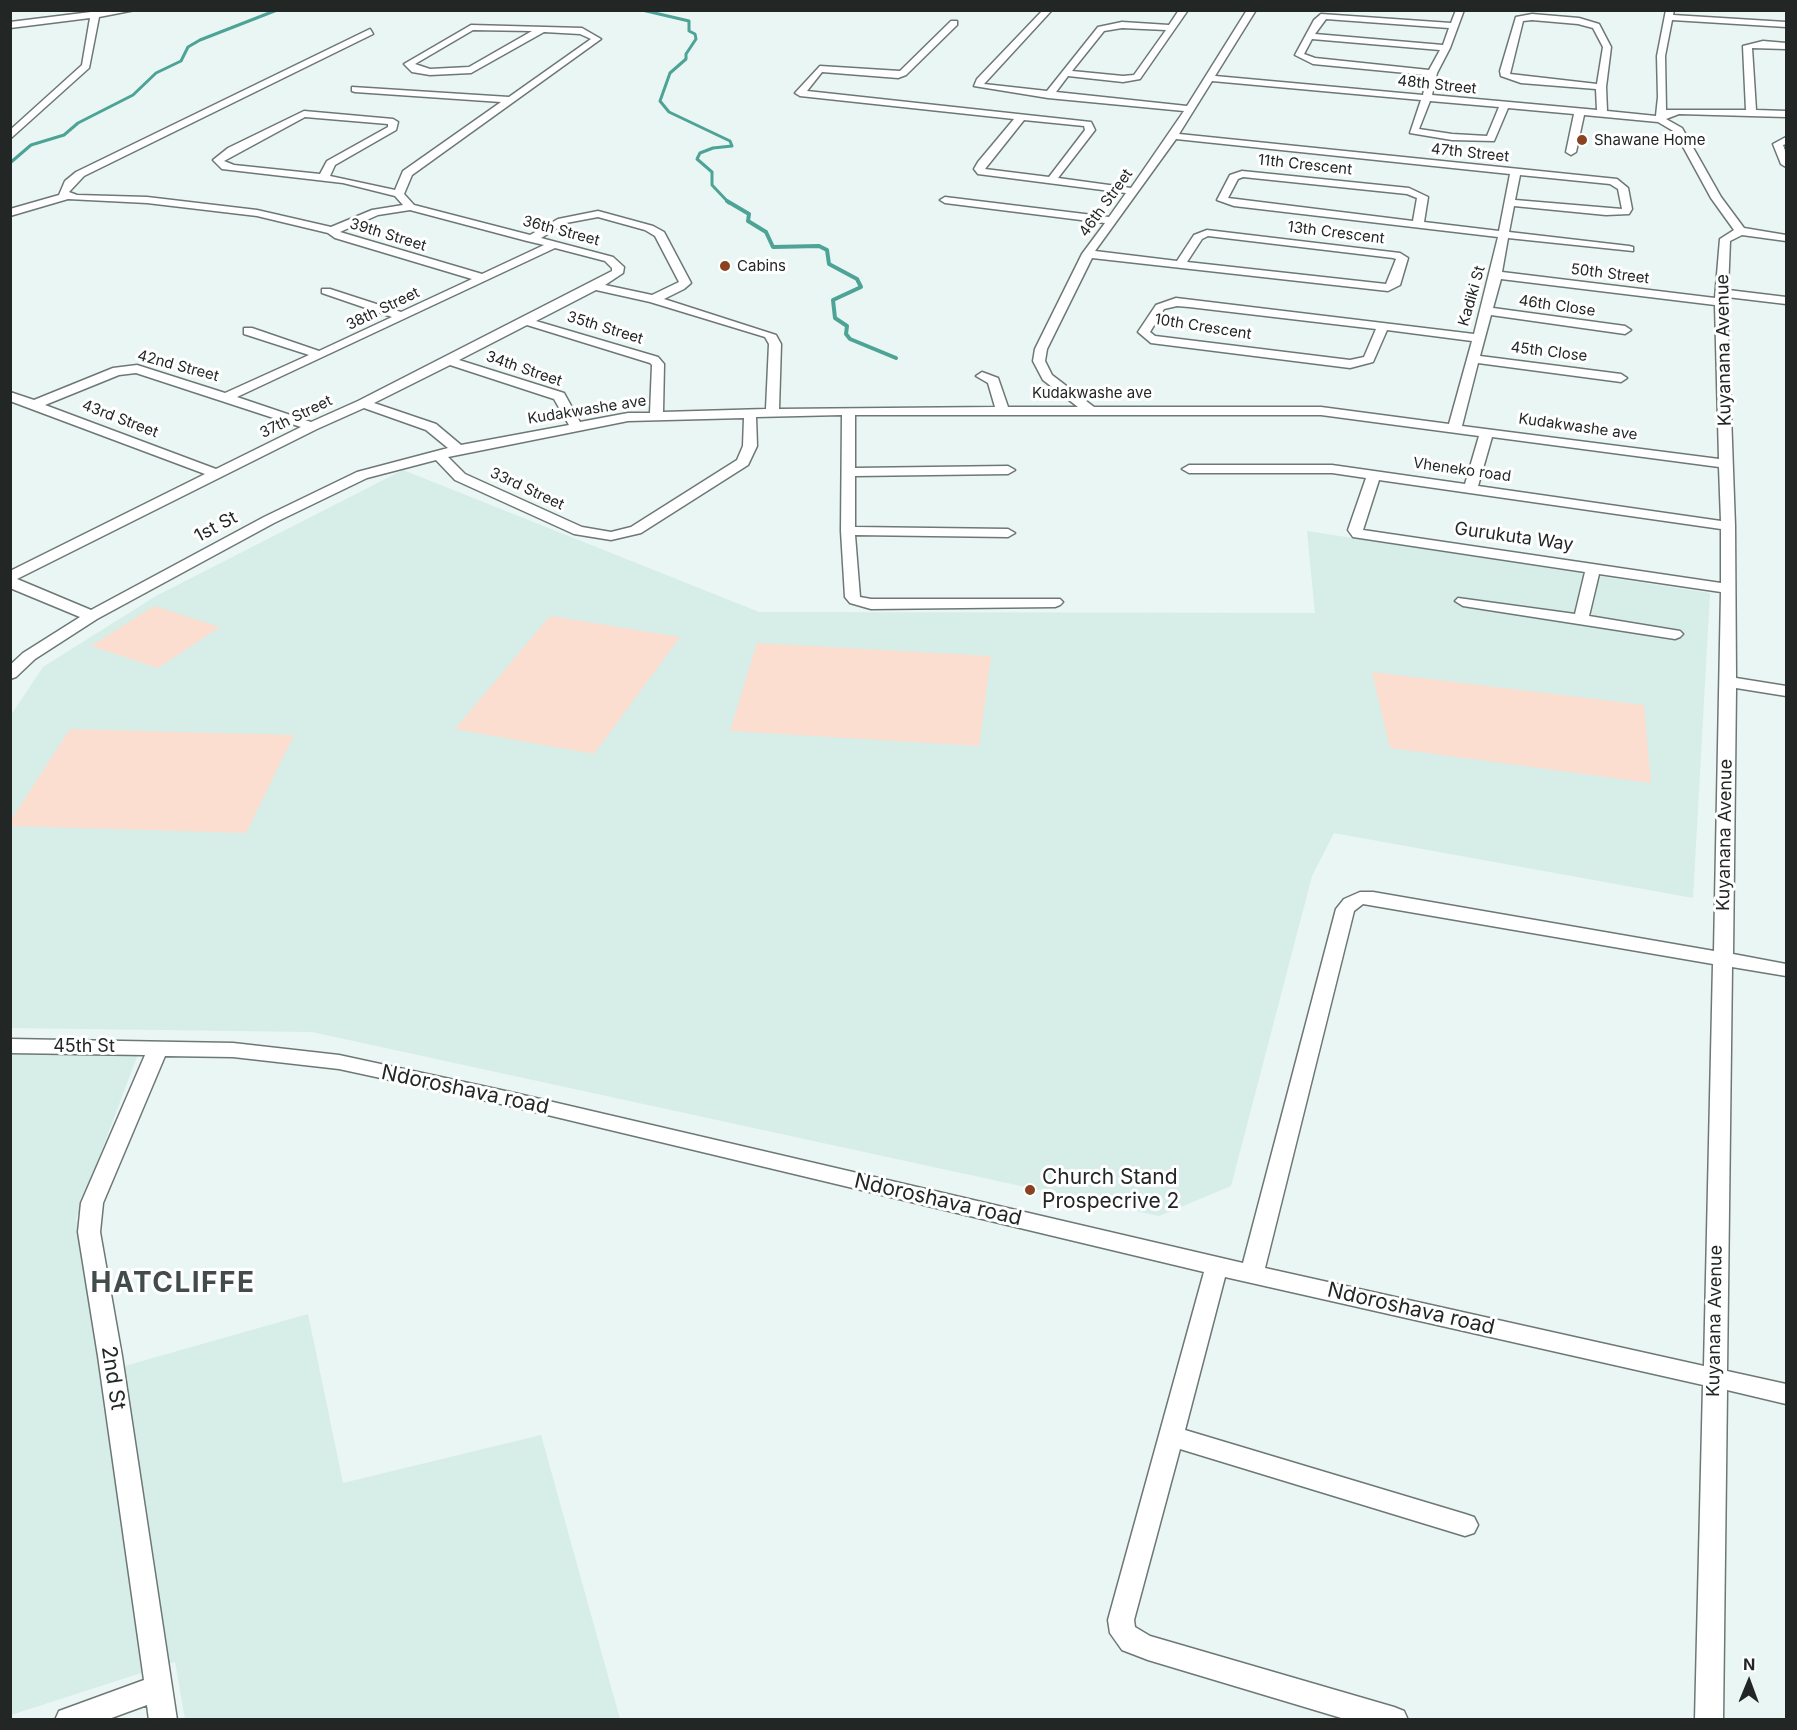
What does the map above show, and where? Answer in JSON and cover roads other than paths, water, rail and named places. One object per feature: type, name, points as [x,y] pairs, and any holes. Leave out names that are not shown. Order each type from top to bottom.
[{"type":"street","points":[[10,25],[131,10]]},
{"type":"street","points":[[1048,10],[978,83],[987,88],[1189,109]]},
{"type":"street","points":[[1065,73],[1123,79],[1137,77],[1184,10]]},
{"type":"street","name":"46th Street","points":[[1089,409],[1059,388],[1041,368],[1039,360],[1041,349],[1088,254],[1110,220],[1173,136],[1252,10]]},
{"type":"street","points":[[1460,10],[1446,48],[1432,73],[1427,98],[1413,130],[1417,133],[1491,139],[1504,107]]},
{"type":"street","points":[[1660,119],[1663,97],[1661,56],[1669,14],[1786,24]]},
{"type":"street","points":[[10,136],[86,66],[94,15]]},
{"type":"street","points":[[1432,73],[1305,59],[1299,55],[1312,36],[1320,18],[1331,15],[1454,26]]},
{"type":"street","points":[[1601,87],[1506,76],[1505,71],[1519,19],[1532,17],[1579,21],[1596,26],[1607,47],[1601,87],[1602,115]]},
{"type":"street","points":[[954,23],[903,73],[898,75],[820,69],[800,93],[1088,124],[1090,130],[1050,181]]},
{"type":"street","points":[[1048,95],[1101,29],[1122,25],[1173,28]]},
{"type":"street","points":[[399,195],[407,173],[597,39],[582,32],[542,29],[471,28],[409,64],[415,70],[430,72],[471,70],[542,29]]},
{"type":"street","points":[[66,196],[63,194],[69,183],[80,174],[370,32]]},
{"type":"street","points":[[1312,36],[1446,48]]},
{"type":"street","points":[[1751,112],[1747,46],[1763,44],[1786,46]]},
{"type":"street","name":"48th Street","points":[[1210,78],[1579,114],[1660,119]]},
{"type":"street","points":[[355,89],[512,100]]},
{"type":"street","points":[[1660,119],[1669,112],[1679,111],[1786,114]]},
{"type":"street","points":[[325,177],[327,168],[332,163],[393,128],[393,122],[304,114],[232,150],[218,160],[222,165],[234,168],[325,177],[399,195],[410,207]]},
{"type":"street","points":[[1571,152],[1579,114]]},
{"type":"street","points":[[1021,117],[979,169],[991,174],[1133,191]]},
{"type":"street","points":[[1660,119],[1679,130],[1716,198],[1740,231],[1786,237]]},
{"type":"street","name":"47th Street","points":[[1173,136],[1613,181],[1623,188],[1627,209],[1625,212],[1606,212],[1511,203]]},
{"type":"street","points":[[1786,140],[1778,144],[1786,164]]},
{"type":"street","name":"Kadiki St","points":[[1455,427],[1477,338],[1496,275],[1515,172]]},
{"type":"street","name":"11th Crescent","points":[[1418,224],[1423,197],[1409,191],[1242,174],[1234,177],[1222,200],[1234,203],[1629,249]]},
{"type":"street","points":[[10,213],[66,196],[147,200],[257,213],[332,231]]},
{"type":"street","points":[[945,200],[1110,220]]},
{"type":"street","name":"39th Street","points":[[332,231],[376,212],[410,207]]},
{"type":"street","name":"36th Street","points":[[410,207],[615,262],[618,267],[617,273],[595,286]]},
{"type":"street","points":[[531,239],[562,221],[584,214],[598,214],[649,228],[660,234],[667,252],[685,279],[685,283],[653,299]]},
{"type":"street","name":"39th Street","points":[[332,231],[339,236],[482,278]]},
{"type":"street","name":"Kuyanana Avenue","points":[[1708,1719],[1728,682],[1728,526],[1721,297],[1725,239],[1740,231]]},
{"type":"street","name":"13th Crescent","points":[[1088,254],[1388,288],[1394,285],[1402,258],[1396,255],[1207,233],[1198,237],[1181,263]]},
{"type":"street","name":"38th Street","points":[[227,396],[320,356],[551,246]]},
{"type":"street","name":"50th Street","points":[[1496,275],[1721,297],[1786,301]]},
{"type":"street","points":[[595,286],[653,299],[773,337],[772,411]]},
{"type":"street","name":"37th Street","points":[[10,577],[312,426],[363,404],[595,286]]},
{"type":"street","points":[[326,291],[401,316]]},
{"type":"street","name":"10th Crescent","points":[[1383,326],[1369,359],[1350,364],[1157,340],[1146,336],[1144,332],[1160,307],[1176,302],[1383,326],[1477,338]]},
{"type":"street","name":"46th Close","points":[[1486,311],[1625,330]]},
{"type":"street","name":"35th Street","points":[[525,321],[654,360],[658,364],[656,415]]},
{"type":"street","points":[[248,331],[320,356]]},
{"type":"street","name":"45th Close","points":[[1473,359],[1621,378]]},
{"type":"street","name":"34th Street","points":[[447,360],[559,396],[576,426]]},
{"type":"street","name":"42nd Street","points":[[36,404],[126,368],[137,369],[227,396],[312,426]]},
{"type":"street","points":[[982,376],[994,381],[1002,410]]},
{"type":"street","name":"43rd Street","points":[[10,396],[218,474]]},
{"type":"street","points":[[363,404],[431,427],[458,450]]},
{"type":"street","name":"Kudakwashe ave","points":[[458,450],[576,426],[628,417],[656,415],[772,411],[1089,409],[1321,411],[1726,464]]},
{"type":"street","points":[[849,411],[847,472],[852,597],[861,602],[1055,602]]},
{"type":"street","name":"33rd Street","points":[[439,455],[460,477],[579,531],[611,536],[636,530],[743,462],[750,446],[750,412]]},
{"type":"street","points":[[1472,488],[1486,431]]},
{"type":"street","name":"1st St","points":[[10,674],[29,656],[92,616],[329,490],[376,470],[458,450]]},
{"type":"street","name":"Vheneko road","points":[[1189,469],[1310,468],[1374,474],[1728,526]]},
{"type":"street","points":[[847,472],[1008,470]]},
{"type":"street","name":"Gurukuta Way","points":[[1374,474],[1355,530],[1358,534],[1727,588]]},
{"type":"street","points":[[848,531],[1008,533]]},
{"type":"street","points":[[1581,619],[1593,568]]},
{"type":"street","points":[[10,582],[92,616]]},
{"type":"street","points":[[1463,601],[1675,634]]},
{"type":"street","points":[[1728,682],[1786,691]]},
{"type":"street","points":[[1252,1273],[1345,909],[1351,903],[1360,898],[1373,898],[1786,970]]},
{"type":"street","name":"45th St","points":[[10,1046],[158,1048]]},
{"type":"street","name":"Ndoroshava road","points":[[158,1048],[254,1051],[339,1062],[510,1099],[1217,1266],[1786,1394]]},
{"type":"street","name":"2nd St","points":[[158,1048],[92,1203],[89,1232],[112,1368],[163,1719]]},
{"type":"street","points":[[1217,1266],[1121,1620],[1123,1633],[1131,1641],[1148,1648],[1395,1719]]},
{"type":"street","points":[[1171,1436],[1465,1525]]},
{"type":"street","points":[[69,1719],[158,1688]]},
{"type":"waterway","points":[[10,163],[31,145],[64,135],[78,123],[133,95],[156,73],[181,61],[188,47],[200,40],[277,10]]},
{"type":"waterway","points":[[642,10],[689,21],[689,31],[695,34],[696,39],[686,54],[686,59],[670,73],[660,101],[669,112],[730,141],[732,146],[713,148],[700,153],[697,159],[712,172],[712,185],[727,201]]},
{"type":"waterway","points":[[727,201],[749,214],[748,221],[766,232],[773,247],[819,246],[827,250],[829,264],[857,279],[861,287],[833,300],[835,318],[847,326],[846,334],[850,339],[896,358]]},
{"type":"place","name":"Shawane Home","points":[[1582,140]]},
{"type":"place","name":"Cabins","points":[[725,266]]},
{"type":"place","name":"Church Stand Prospecrive 2","points":[[1030,1190]]},
{"type":"district","name":"HATCLIFFE","points":[[173,1284]]}]
